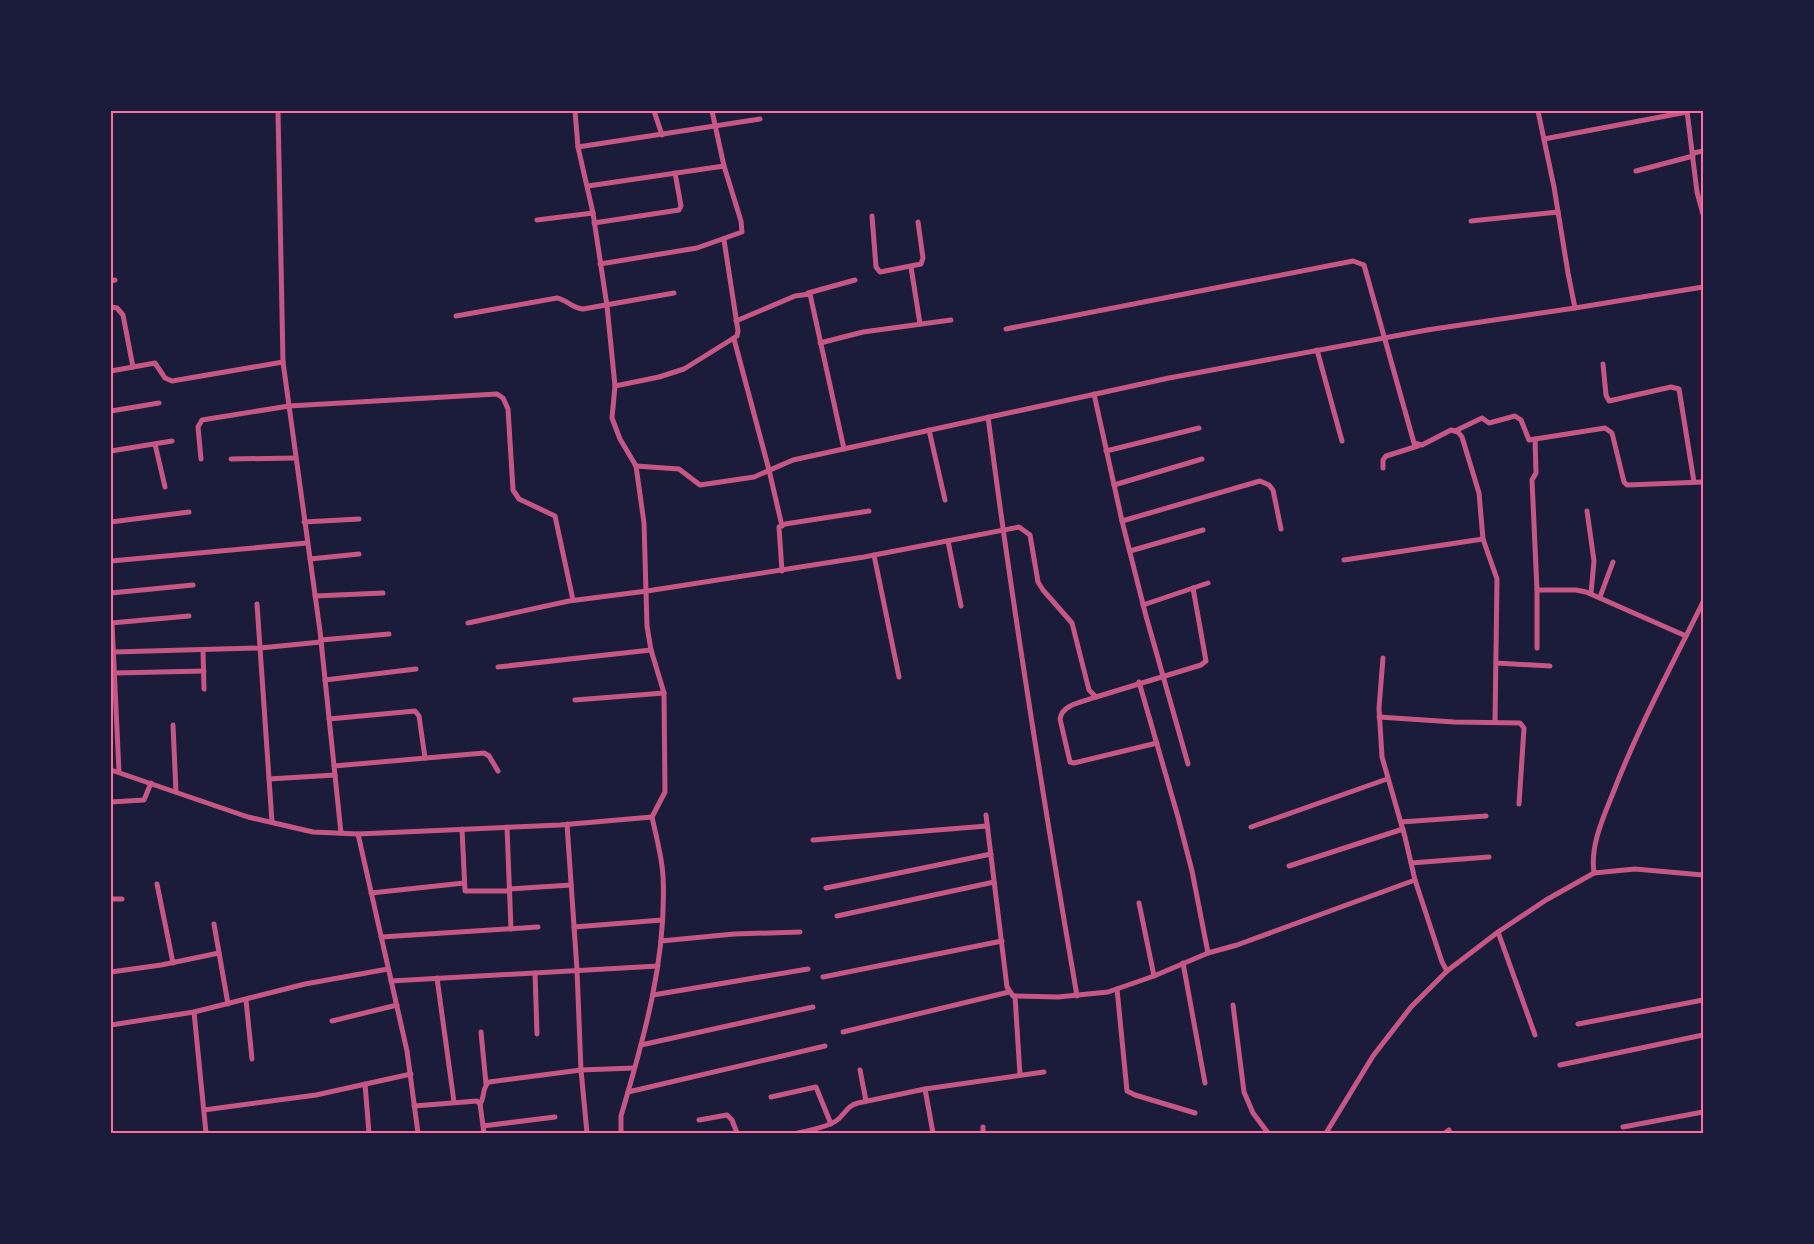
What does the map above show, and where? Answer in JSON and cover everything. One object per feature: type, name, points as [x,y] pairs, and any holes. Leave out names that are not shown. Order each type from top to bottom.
[{"type":"street","points":[[278,111],[283,362],[321,641],[341,833]]},
{"type":"street","points":[[575,111],[578,147],[593,213],[607,306],[615,386],[612,418],[620,439],[636,466],[644,523],[647,626],[651,650],[664,693],[665,792],[652,817],[663,875],[661,941],[653,995],[621,1116],[621,1133]]},
{"type":"street","points":[[654,111],[662,135]]},
{"type":"street","points":[[600,264],[697,248],[742,232],[743,228],[724,166],[712,111]]},
{"type":"street","points":[[1538,111],[1575,308]]},
{"type":"street","points":[[1544,139],[1687,112],[1697,192],[1703,214]]},
{"type":"street","points":[[578,147],[760,119]]},
{"type":"street","points":[[1636,171],[1703,151]]},
{"type":"street","points":[[588,186],[724,166]]},
{"type":"street","points":[[594,222],[679,210],[681,206],[675,173]]},
{"type":"street","points":[[1471,221],[1558,212]]},
{"type":"street","points":[[537,220],[593,213]]},
{"type":"street","points":[[872,216],[876,267],[880,272],[911,267],[923,262],[918,222]]},
{"type":"street","points":[[615,386],[684,369],[734,339],[738,331],[724,240]]},
{"type":"street","points":[[1005,328],[1353,261],[1364,265],[1412,438],[1419,446]]},
{"type":"street","points":[[911,267],[920,324]]},
{"type":"street","points":[[736,321],[795,296],[855,280]]},
{"type":"street","points":[[636,466],[680,469],[700,484],[747,478],[793,460],[1169,378],[1384,338],[1703,287]]},
{"type":"street","points":[[456,316],[557,298],[578,308],[607,306],[674,293]]},
{"type":"street","points":[[808,293],[812,296],[844,449]]},
{"type":"street","points":[[111,307],[117,308],[123,315],[133,367]]},
{"type":"street","points":[[820,343],[863,332],[951,320]]},
{"type":"street","points":[[734,339],[782,526]]},
{"type":"street","points":[[1317,350],[1342,441]]},
{"type":"street","points":[[111,371],[155,363],[165,378],[172,381],[283,362]]},
{"type":"street","points":[[1603,364],[1606,395],[1609,401],[1671,387],[1680,389],[1694,482]]},
{"type":"street","points":[[201,459],[198,427],[200,421],[289,406],[497,394],[503,398],[508,409],[513,490],[519,499],[555,516],[573,600]]},
{"type":"street","points":[[1094,394],[1143,605],[1188,764]]},
{"type":"street","points":[[111,411],[159,403]]},
{"type":"street","points":[[1383,468],[1383,460],[1386,456],[1419,446],[1451,430],[1455,431],[1482,418],[1489,423],[1515,416],[1521,420],[1528,439],[1608,428],[1612,433],[1624,482],[1627,485],[1703,482]]},
{"type":"street","points":[[988,417],[1050,838],[1077,996]]},
{"type":"street","points":[[1106,451],[1198,428]]},
{"type":"street","points":[[929,430],[945,500]]},
{"type":"street","points":[[1455,431],[1462,437],[1476,484],[1483,538],[1497,579],[1495,722]]},
{"type":"street","points":[[1535,439],[1536,472],[1532,480],[1537,648]]},
{"type":"street","points":[[111,451],[172,441]]},
{"type":"street","points":[[155,444],[165,488]]},
{"type":"street","points":[[231,459],[296,458]]},
{"type":"street","points":[[1114,485],[1202,459]]},
{"type":"street","points":[[1122,521],[1260,481],[1269,485],[1273,490],[1281,529]]},
{"type":"street","points":[[782,571],[778,530],[782,526],[869,511]]},
{"type":"street","points":[[1587,511],[1594,561],[1591,593]]},
{"type":"street","points":[[111,522],[189,512]]},
{"type":"street","points":[[304,522],[359,519]]},
{"type":"street","points":[[468,623],[573,600],[782,571],[1019,527],[1030,535],[1038,582],[1042,590],[1070,620],[1089,690],[1096,697]]},
{"type":"street","points":[[1130,551],[1203,530]]},
{"type":"street","points":[[1344,560],[1483,538]]},
{"type":"street","points":[[948,542],[961,606]]},
{"type":"street","points":[[111,561],[307,543]]},
{"type":"street","points":[[310,559],[359,554]]},
{"type":"street","points":[[874,555],[899,676]]},
{"type":"street","points":[[1600,597],[1613,562]]},
{"type":"street","points":[[1143,605],[1208,582]]},
{"type":"street","points":[[111,593],[194,585]]},
{"type":"street","points":[[1157,743],[1079,762],[1070,762],[1060,714],[1066,708],[1139,682],[1201,666],[1206,661],[1193,588]]},
{"type":"street","points":[[1537,590],[1576,590],[1591,593],[1686,636]]},
{"type":"street","points":[[315,596],[383,593]]},
{"type":"street","points":[[1594,873],[1592,863],[1596,843],[1617,782],[1703,602]]},
{"type":"street","points":[[256,604],[272,822]]},
{"type":"street","points":[[119,772],[112,623],[189,616]]},
{"type":"street","points":[[114,652],[260,648],[389,634]]},
{"type":"street","points":[[203,650],[204,689]]},
{"type":"street","points":[[498,668],[651,650]]},
{"type":"street","points":[[1383,658],[1379,717],[1382,757],[1415,880],[1447,971]]},
{"type":"street","points":[[1496,663],[1550,666]]},
{"type":"street","points":[[325,680],[416,669]]},
{"type":"street","points":[[115,673],[204,671]]},
{"type":"street","points":[[1139,682],[1192,871],[1208,953]]},
{"type":"street","points":[[575,700],[664,693]]},
{"type":"street","points":[[329,719],[415,711],[419,716],[425,758]]},
{"type":"street","points":[[1379,717],[1520,723],[1524,728],[1519,804]]},
{"type":"street","points":[[173,725],[176,792]]},
{"type":"street","points":[[334,766],[484,753],[489,756],[498,771]]},
{"type":"street","points":[[111,770],[248,817],[314,832],[358,834],[567,824],[652,817]]},
{"type":"street","points":[[269,778],[335,775]]},
{"type":"street","points":[[1251,827],[1387,779]]},
{"type":"street","points":[[111,802],[144,800],[151,783]]},
{"type":"street","points":[[986,815],[1009,992]]},
{"type":"street","points":[[1289,866],[1402,825],[1486,816]]},
{"type":"street","points":[[567,824],[581,1070],[587,1133]]},
{"type":"street","points":[[813,840],[987,826]]},
{"type":"street","points":[[507,827],[511,929]]},
{"type":"street","points":[[462,829],[464,889],[468,892],[571,885]]},
{"type":"street","points":[[358,834],[411,1074],[418,1133]]},
{"type":"street","points":[[826,888],[991,854]]},
{"type":"street","points":[[1411,863],[1488,857]]},
{"type":"street","points":[[1326,1133],[1359,1078],[1411,1007],[1447,971],[1546,900],[1594,873],[1635,870],[1703,875]]},
{"type":"street","points":[[843,1032],[1009,992],[1015,996],[1077,996],[1117,989],[1208,953],[1237,945],[1415,880]]},
{"type":"street","points":[[837,916],[994,882]]},
{"type":"street","points":[[371,893],[464,883]]},
{"type":"street","points":[[157,884],[173,963]]},
{"type":"street","points":[[111,899],[122,899]]},
{"type":"street","points":[[1139,903],[1154,976]]},
{"type":"street","points":[[574,927],[662,920]]},
{"type":"street","points":[[214,924],[228,1004]]},
{"type":"street","points":[[381,938],[538,927]]},
{"type":"street","points":[[661,941],[734,934],[800,932]]},
{"type":"street","points":[[1498,933],[1535,1035]]},
{"type":"street","points":[[823,977],[1002,941]]},
{"type":"street","points":[[111,972],[173,963],[219,953]]},
{"type":"street","points":[[1183,963],[1205,1083]]},
{"type":"street","points":[[391,981],[658,966]]},
{"type":"street","points":[[111,1025],[194,1012],[305,984],[388,969]]},
{"type":"street","points":[[653,995],[808,969]]},
{"type":"street","points":[[535,973],[537,1034]]},
{"type":"street","points":[[437,978],[454,1102]]},
{"type":"street","points":[[1117,989],[1127,1090],[1135,1095],[1195,1113]]},
{"type":"street","points":[[1015,996],[1020,1075]]},
{"type":"street","points":[[246,1000],[252,1059]]},
{"type":"street","points":[[1578,1024],[1703,1000]]},
{"type":"street","points":[[332,1021],[397,1005]]},
{"type":"street","points":[[1233,1005],[1244,1092],[1253,1113],[1268,1133]]},
{"type":"street","points":[[641,1046],[813,1007]]},
{"type":"street","points":[[194,1012],[206,1133]]},
{"type":"street","points":[[481,1032],[486,1084],[480,1104],[484,1133]]},
{"type":"street","points":[[1560,1065],[1703,1035]]},
{"type":"street","points":[[628,1092],[825,1046]]},
{"type":"street","points":[[486,1084],[581,1070],[634,1068]]},
{"type":"street","points":[[860,1070],[866,1101]]},
{"type":"street","points":[[798,1133],[829,1124],[840,1118],[852,1104],[925,1089],[1044,1072]]},
{"type":"street","points":[[204,1110],[306,1097],[411,1074]]},
{"type":"street","points":[[365,1084],[369,1133]]},
{"type":"street","points":[[771,1097],[816,1087],[830,1133]]},
{"type":"street","points":[[925,1089],[933,1133]]},
{"type":"street","points":[[414,1106],[474,1101],[480,1104]]},
{"type":"street","points":[[1623,1127],[1703,1112]]},
{"type":"street","points":[[699,1120],[727,1115],[732,1120],[737,1133]]},
{"type":"street","points":[[483,1126],[555,1117]]}]
